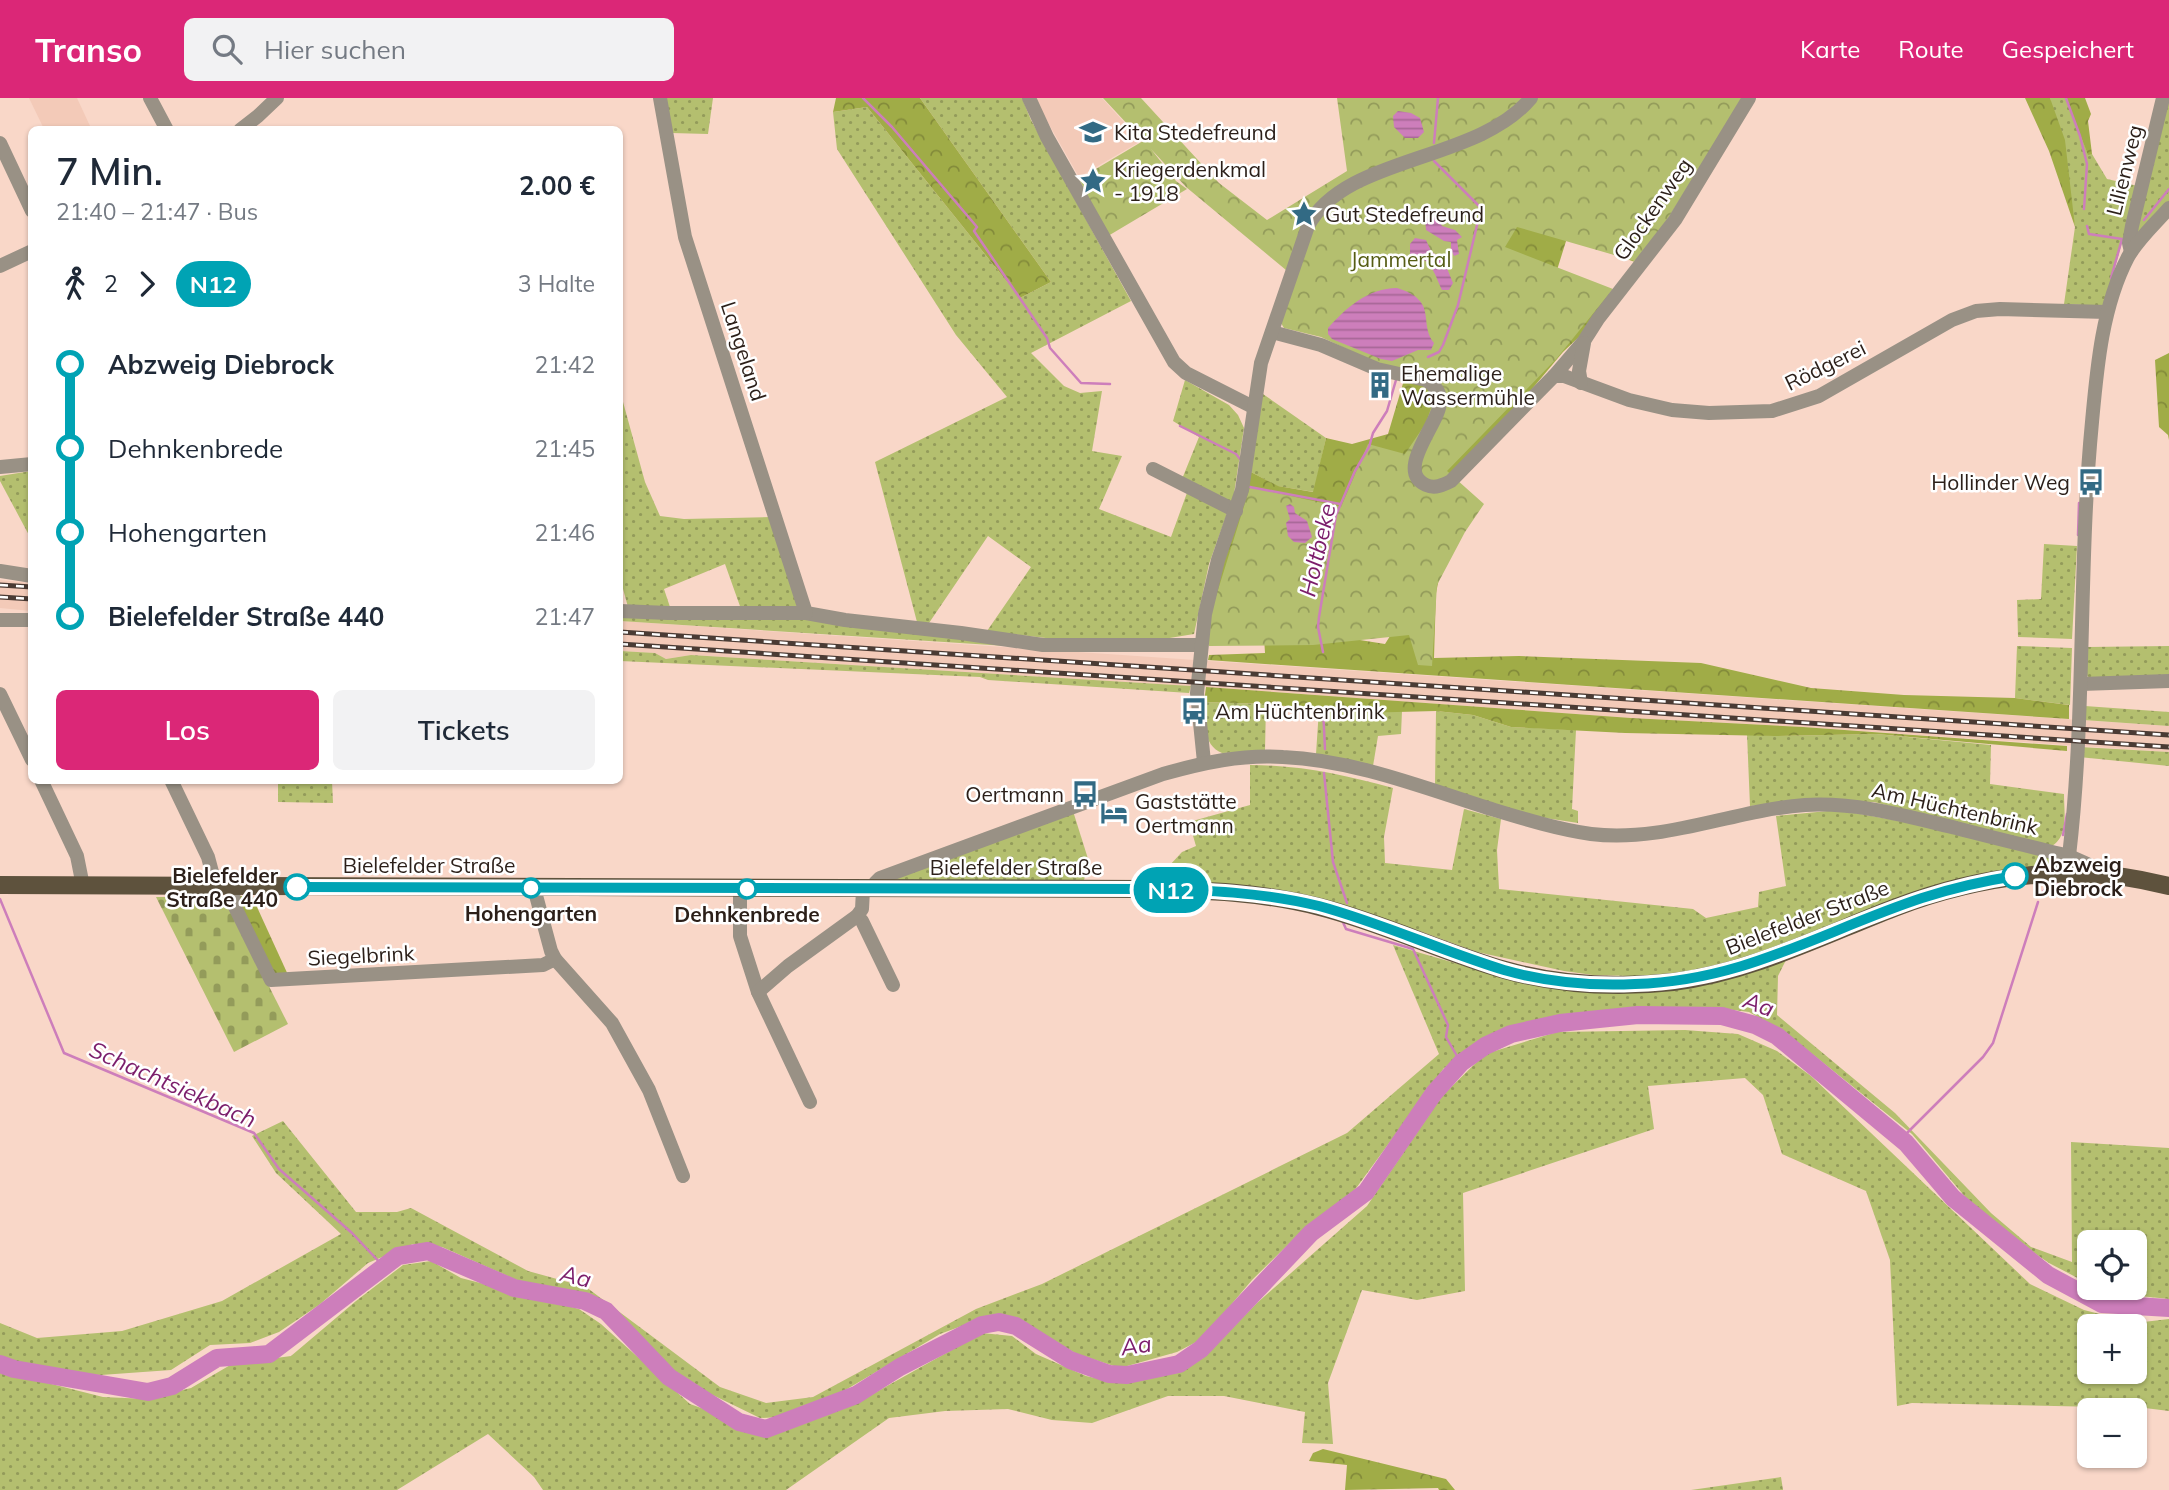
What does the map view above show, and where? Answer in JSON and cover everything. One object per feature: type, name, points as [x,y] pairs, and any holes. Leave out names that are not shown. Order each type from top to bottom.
[{"type":"main road","name":"Bielefelder Straße","points":[[0,885],[1146,889],[1256,894],[1349,915],[1505,970],[1567,982],[1635,984],[1694,979],[1738,969],[1921,898],[1965,885],[2015,876],[2096,874],[2122,876],[2169,886]]},
{"type":"street","points":[[150,98],[165,126]]},
{"type":"street","points":[[245,126],[277,98]]},
{"type":"street","name":"Langeland","points":[[660,98],[685,237],[806,613]]},
{"type":"street","points":[[1029,98],[1047,137],[1174,362],[1186,373],[1253,407]]},
{"type":"street","points":[[1204,762],[1197,693],[1200,645],[1207,600],[1236,511],[1246,470],[1261,363],[1308,226],[1315,212],[1325,202],[1348,186],[1491,129],[1514,115],[1531,98]]},
{"type":"street","name":"Glockenweg","points":[[1272,332],[1321,345],[1359,363],[1426,380],[1432,384],[1440,398],[1439,411],[1414,465],[1420,482],[1438,486],[1451,481],[1554,376],[1584,341],[1605,309],[1675,220],[1749,98]]},
{"type":"street","name":"Lilienweg","points":[[2131,251],[2129,243],[2132,226],[2163,98]]},
{"type":"street","points":[[0,143],[28,202]]},
{"type":"street","points":[[2069,856],[2078,770],[2087,479],[2094,399],[2107,312],[2131,251],[2169,208]]},
{"type":"street","points":[[0,266],[28,253]]},
{"type":"street","name":"Rödgerei","points":[[1554,376],[1564,376],[1629,400],[1672,410],[1709,413],[1772,411],[1819,397],[1952,320],[1976,311],[2034,309],[2107,312]]},
{"type":"street","name":"Glockenweg","points":[[1581,383],[1579,371],[1584,341]]},
{"type":"street","points":[[0,467],[28,464]]},
{"type":"street","points":[[1153,468],[1236,511]]},
{"type":"street","points":[[0,571],[28,575]]},
{"type":"street","points":[[623,611],[806,613],[1043,645],[1200,645]]},
{"type":"street","points":[[0,620],[28,620]]},
{"type":"street","points":[[2081,684],[2169,681]]},
{"type":"street","points":[[0,694],[28,752]]},
{"type":"street","name":"Am Hüchtenbrink","points":[[868,890],[880,878],[1087,801],[1204,762],[1256,757],[1315,760],[1414,785],[1520,818],[1591,834],[1645,834],[1805,806],[1882,809],[2069,856],[2087,864],[2096,874]]},
{"type":"street","points":[[43,784],[77,856],[83,886]]},
{"type":"street","name":"Siegelbrink","points":[[173,784],[271,981],[543,965],[555,959]]},
{"type":"street","points":[[534,888],[555,959],[612,1023],[649,1090],[684,1176]]},
{"type":"street","points":[[740,889],[740,936],[758,992],[810,1102]]},
{"type":"street","points":[[758,992],[788,966],[857,916],[868,890]]},
{"type":"street","points":[[857,916],[862,921],[893,985]]},
{"type":"shaded area","points":[[29,98],[77,98],[90,126],[43,126]]},
{"type":"shaded area","name":"Kita Stedefreund","points":[[1034,98],[1102,98],[1141,141],[1079,177]]},
{"type":"shaded area","points":[[1398,111],[1420,118],[1424,132],[1418,138],[1405,138],[1394,127],[1393,116]]},
{"type":"shaded area","points":[[1433,215],[1442,226],[1455,230],[1462,237],[1457,240],[1459,254],[1454,256],[1451,242],[1444,241],[1426,230],[1425,220]]},
{"type":"shaded area","points":[[1415,238],[1426,240],[1431,251],[1444,261],[1453,283],[1449,290],[1442,290],[1426,261],[1410,254],[1410,244]]},
{"type":"shaded area","points":[[1397,288],[1410,293],[1423,306],[1427,327],[1434,343],[1431,350],[1418,350],[1392,361],[1332,339],[1328,334],[1328,328],[1358,300],[1377,291]]},
{"type":"shaded area","points":[[1290,504],[1295,513],[1307,521],[1312,537],[1305,543],[1294,542],[1288,536],[1286,523],[1290,519],[1286,506]]},
{"type":"shaded area","points":[[0,580],[28,583],[28,611],[0,608]]},
{"type":"shaded area","points":[[623,621],[2169,726],[2169,752],[691,655],[666,659],[654,653],[623,651]]},
{"type":"green space","points":[[663,98],[713,98],[708,134],[671,133]]},
{"type":"green space","points":[[836,98],[920,98],[1051,282],[1020,298],[867,107],[833,112]]},
{"type":"green space","points":[[920,98],[1022,98],[1031,120],[1131,301],[1031,353],[1064,386],[1080,393],[1102,391],[1092,451],[1122,456],[1099,509],[1171,537],[1188,490],[1182,479],[1199,437],[1173,421],[1185,380],[1229,405],[1238,415],[1244,428],[1234,494],[1209,564],[1194,634],[1145,642],[1088,643],[987,631],[1031,567],[988,536],[929,623],[917,622],[875,462],[1007,397],[956,335],[837,149],[833,112],[867,107],[1020,298],[1051,282]]},
{"type":"green space","name":"Jammertal","points":[[1103,98],[1141,98],[1219,183],[1267,220],[1347,171],[1337,98],[1744,98],[1660,231],[1635,261],[1517,227],[1505,247],[1613,289],[1557,358],[1447,471],[1484,504],[1465,532],[1437,585],[1432,666],[1418,665],[1409,635],[1313,645],[1209,646],[1209,619],[1250,487],[1341,507],[1368,444],[1405,454],[1426,423],[1435,396],[1428,387],[1321,337],[1284,328],[1281,323],[1286,270],[1186,187],[1151,149],[1176,181],[1187,189],[1108,236],[1079,179],[1143,141]]},
{"type":"green space","points":[[2025,98],[2050,98],[2065,140],[2075,227],[2049,151]]},
{"type":"green space","points":[[2050,98],[2066,98],[2088,154],[2092,154],[2107,179],[2138,186],[2104,306],[2064,304],[2075,227]]},
{"type":"green space","points":[[2066,98],[2085,98],[2091,114],[2088,121],[2092,154],[2088,155]]},
{"type":"green space","points":[[2169,98],[2169,202],[2132,243]]},
{"type":"green space","points":[[1518,115],[1635,262],[1567,238],[1557,270],[1610,294],[1580,336],[1563,352],[1500,427],[1341,637],[1385,644],[1445,549],[1436,593],[1434,658],[1519,656],[1701,663],[1811,688],[1904,695],[2015,698],[2069,705],[2069,719],[1208,660],[1209,655],[1265,653],[1263,622],[1209,611],[1249,471],[1278,486],[1313,492],[1326,438],[1352,444],[1388,434],[1404,380]]},
{"type":"green space","points":[[2169,353],[2169,440],[2168,435],[2159,427],[2155,360]]},
{"type":"green space","points":[[1260,392],[1326,438],[1314,492],[1277,486],[1249,471]]},
{"type":"green space","points":[[623,402],[645,482],[660,516],[684,519],[771,517],[797,606],[792,609],[741,609],[725,564],[664,589],[671,610],[628,607],[623,589]]},
{"type":"green space","points":[[28,471],[28,533],[0,481],[0,476]]},
{"type":"green space","points":[[2044,544],[2077,546],[2072,639],[2018,637],[2017,600],[2041,599]]},
{"type":"green space","points":[[623,614],[784,615],[1037,648],[623,621]]},
{"type":"green space","points":[[2017,646],[2072,648],[2070,705],[2015,698]]},
{"type":"green space","points":[[2169,646],[2169,678],[2089,678],[2085,673],[2087,647]]},
{"type":"green space","points":[[623,651],[655,653],[666,659],[691,655],[1191,686],[1189,693],[988,680],[980,677],[623,661]]},
{"type":"green space","points":[[1206,687],[2067,746],[2067,751],[1876,734],[1774,736],[1511,727],[1473,715],[1436,711],[1359,713],[1266,704],[1204,702]]},
{"type":"green space","points":[[1204,702],[1266,704],[1265,751],[1222,753],[1216,749],[1206,731]]},
{"type":"green space","points":[[2085,706],[2169,712],[2169,726],[2083,720]]},
{"type":"green space","points":[[1319,709],[1359,713],[1402,711],[1401,734],[1378,736],[1373,766],[1316,754]]},
{"type":"green space","points":[[1436,711],[1473,715],[1511,727],[1576,730],[1572,809],[1578,811],[1578,823],[1519,814],[1435,786]]},
{"type":"green space","points":[[1747,734],[1876,734],[1991,745],[1990,784],[2064,794],[2063,831],[2056,843],[2050,847],[1874,802],[1807,801],[1750,806]]},
{"type":"green space","points":[[2080,747],[2169,752],[2169,766],[2079,757]]},
{"type":"green space","points":[[1250,765],[1322,772],[1393,788],[1384,837],[1385,863],[1452,870],[1464,809],[1501,819],[1497,850],[1499,889],[1693,909],[1706,918],[1758,907],[1759,892],[1786,886],[1776,816],[1838,810],[1927,826],[2072,864],[2072,868],[2015,870],[1778,949],[1668,977],[1593,975],[1477,952],[1414,929],[1153,883],[1149,871],[1169,866],[1182,852],[1196,846],[1189,822],[1250,805]]},
{"type":"green space","points":[[278,784],[332,784],[333,803],[278,802]]},
{"type":"green space","points":[[1073,811],[1089,862],[1083,884],[890,884],[890,878]]},
{"type":"green space","points":[[238,896],[252,896],[289,977],[275,978],[239,907]]},
{"type":"green space","points":[[156,897],[224,897],[288,1024],[234,1052]]},
{"type":"green space","points":[[1393,945],[1486,972],[1574,990],[1659,992],[1708,984],[1786,960],[1778,976],[1777,1015],[1895,1113],[1991,1213],[2031,1247],[2072,1262],[2071,1142],[2169,1148],[2169,1299],[2147,1297],[2147,1230],[2077,1230],[2077,1278],[2049,1263],[2012,1238],[1967,1199],[1912,1134],[1786,1033],[1749,1012],[1710,1007],[1623,1009],[1558,1016],[1478,1042],[1444,1068],[1354,1191],[1308,1225],[1252,1280],[1202,1339],[1177,1352],[1120,1368],[1077,1354],[1018,1320],[986,1317],[940,1334],[832,1398],[782,1417],[760,1418],[688,1383],[596,1301],[519,1281],[442,1247],[413,1244],[368,1263],[319,1305],[279,1332],[250,1343],[210,1345],[171,1370],[101,1375],[73,1374],[24,1365],[0,1357],[0,1323],[37,1338],[122,1331],[222,1301],[341,1234],[276,1173],[252,1136],[283,1121],[356,1212],[397,1212],[411,1208],[528,1271],[586,1287],[720,1387],[766,1403],[813,1397],[976,1309],[1042,1284],[1347,1133],[1439,1054]]},
{"type":"green space","points":[[1685,1030],[1738,1034],[1777,1051],[1811,1076],[2030,1284],[2084,1310],[2100,1314],[2077,1314],[2077,1384],[2147,1384],[2147,1322],[2169,1319],[2169,1411],[2147,1408],[2147,1398],[2077,1398],[2077,1407],[1912,1403],[1897,1406],[1890,1260],[1866,1191],[1782,1154],[1763,1095],[1745,1078],[1648,1086],[1654,1129],[1463,1193],[1465,1291],[1417,1300],[1362,1290],[1328,1383],[1333,1444],[1302,1443],[1305,1412],[1224,1396],[1168,1396],[1092,1423],[1052,1420],[1008,1409],[945,1411],[889,1418],[786,1490],[543,1490],[534,1477],[488,1434],[397,1490],[0,1490],[0,1371],[103,1397],[147,1399],[191,1388],[232,1364],[291,1356],[403,1265],[431,1261],[461,1278],[579,1309],[601,1324],[690,1404],[774,1434],[853,1405],[982,1333],[1012,1336],[1036,1354],[1086,1376],[1118,1383],[1177,1373],[1203,1358],[1257,1303],[1367,1206],[1442,1096],[1485,1054],[1557,1032]]},
{"type":"green space","points":[[1323,1449],[1446,1479],[1455,1490],[1345,1490],[1347,1465],[1309,1461],[1313,1453]]},
{"type":"green space","points":[[1781,1477],[1783,1490],[1691,1490]]},
{"type":"waterway","points":[[863,98],[892,127],[977,227],[974,231],[1047,338],[1050,348],[1081,383],[1110,384]]},
{"type":"waterway","name":"Holtbeke","points":[[1434,143],[1438,98]]},
{"type":"waterway","points":[[2066,98],[2087,164],[2084,209]]},
{"type":"waterway","name":"Holtbeke","points":[[1428,357],[1439,352],[1458,305],[1483,210],[1434,161]]},
{"type":"waterway","points":[[2144,220],[2169,189]]},
{"type":"waterway","points":[[2087,226],[2089,234],[2122,239],[2111,278]]},
{"type":"waterway","name":"Holtbeke","points":[[1323,652],[1318,627],[1336,515],[1355,471],[1369,447],[1373,433],[1387,411],[1396,380]]},
{"type":"waterway","points":[[1180,426],[1236,454],[1240,459]]},
{"type":"waterway","points":[[1250,487],[1340,504]]},
{"type":"waterway","points":[[2078,535],[2079,503]]},
{"type":"waterway","name":"Holtbeke","points":[[1323,708],[1325,749]]},
{"type":"waterway","name":"Holtbeke","points":[[1324,773],[1333,862],[1347,903]]},
{"type":"waterway","points":[[2063,835],[2067,814]]},
{"type":"waterway","points":[[2041,895],[2047,886],[2064,884]]},
{"type":"waterway","name":"Schachtsiekbach","points":[[0,899],[64,1053],[254,1133],[279,1169],[352,1233],[384,1267]]},
{"type":"waterway","points":[[1906,1143],[1907,1133],[1983,1057],[1993,1043],[2038,902]]},
{"type":"waterway","name":"Holtbeke","points":[[1342,920],[1346,929],[1413,949],[1448,1025],[1446,1037],[1461,1063]]},
{"type":"waterway","name":"Aa","points":[[0,1364],[14,1369],[148,1392],[172,1386],[217,1358],[269,1354],[398,1256],[428,1251],[514,1288],[585,1301],[606,1311],[669,1377],[739,1422],[766,1429],[856,1395],[900,1367],[982,1325],[999,1322],[1016,1326],[1070,1360],[1109,1374],[1127,1375],[1179,1364],[1201,1349],[1311,1233],[1366,1192],[1434,1093],[1461,1063],[1485,1046],[1511,1034],[1560,1023],[1638,1015],[1722,1016],[1755,1025],[1777,1036],[1906,1143],[1953,1198],[2048,1275],[2102,1304],[2169,1308]]},
{"type":"railway","points":[[0,585],[28,587]]},
{"type":"railway","points":[[0,597],[28,599]]},
{"type":"railway","points":[[623,632],[2169,735]]},
{"type":"railway","points":[[623,644],[2169,747]]},
{"type":"bus line","name":"N12","points":[[297,887],[1146,889],[1234,892],[1296,901],[1349,915],[1505,970],[1531,976],[1567,982],[1635,984],[1694,979],[1738,969],[1921,898],[1965,885],[2015,876]]},
{"type":"place","name":"Kita Stedefreund","points":[[1093,132]]},
{"type":"place","name":"Kriegerdenkmal - 1918","points":[[1093,181]]},
{"type":"place","name":"Gut Stedefreund","points":[[1304,214]]},
{"type":"place","name":"Ehemalige Wassermühle","points":[[1380,385]]},
{"type":"place","name":"Hollinder Weg","points":[[2091,482]]},
{"type":"place","name":"Am Hüchtenbrink","points":[[1194,711]]},
{"type":"place","name":"Oertmann","points":[[1085,794]]},
{"type":"place","name":"Gaststätte Oertmann","points":[[1114,813]]},
{"type":"place","name":"Abzweig Diebrock","points":[[2015,876]]},
{"type":"place","name":"Bielefelder Straße 440","points":[[297,887]]},
{"type":"place","name":"Hohengarten","points":[[531,888]]},
{"type":"place","name":"Dehnkenbrede","points":[[747,889]]}]
